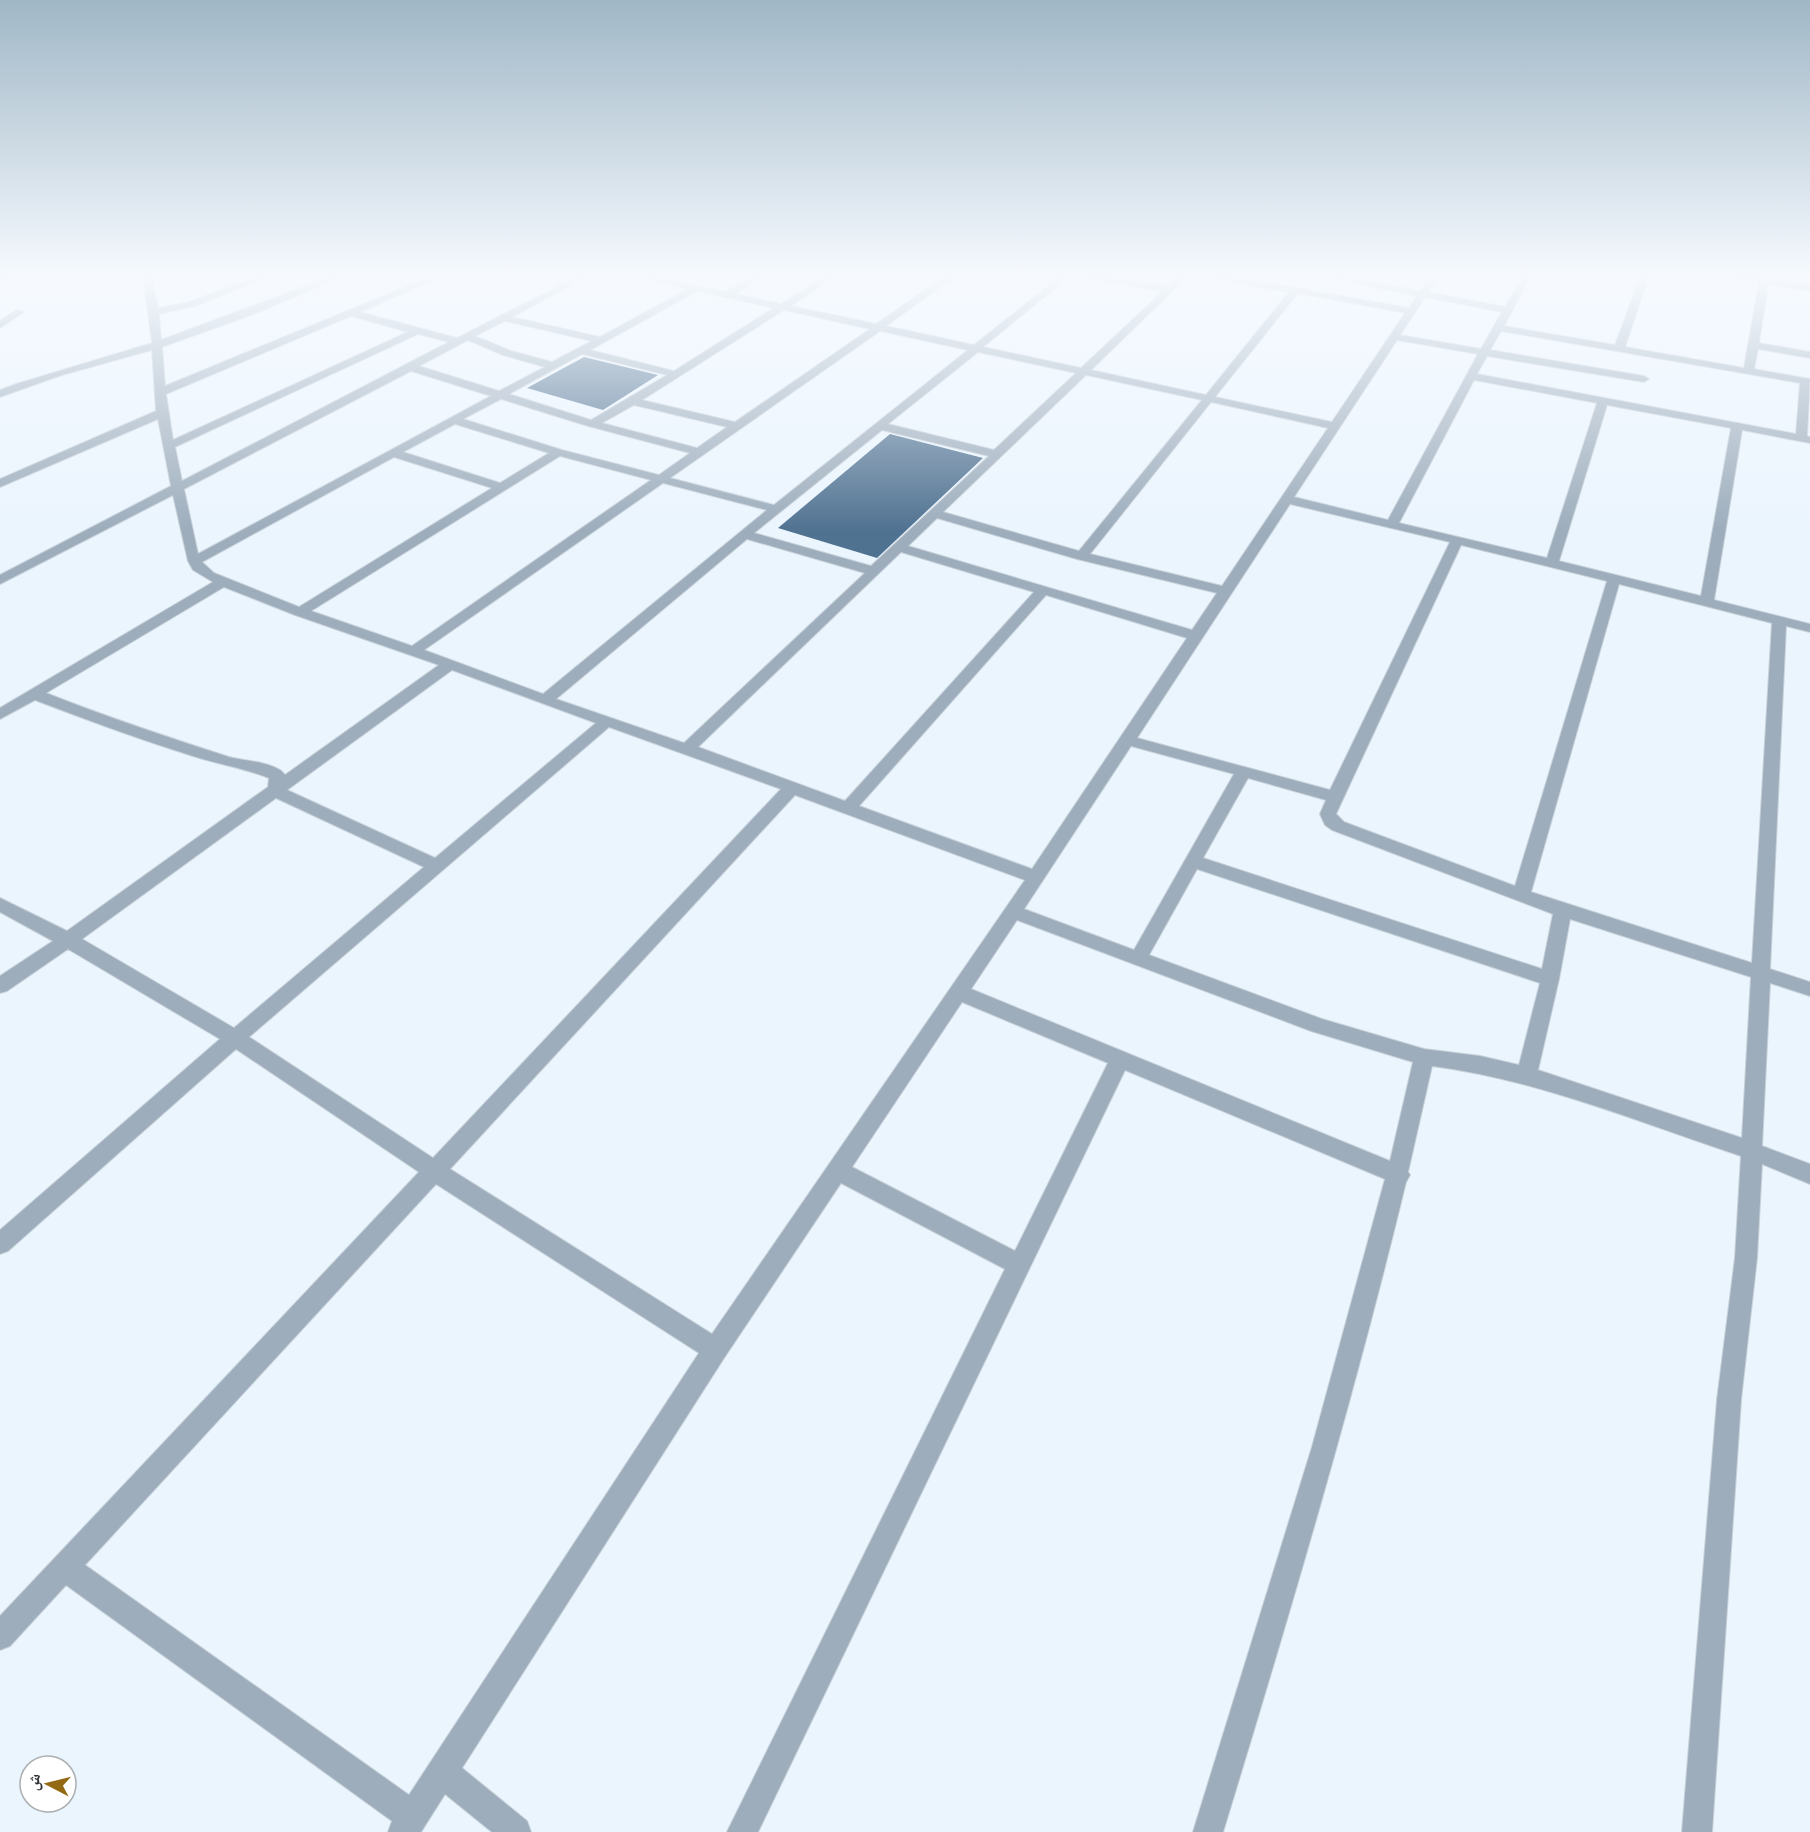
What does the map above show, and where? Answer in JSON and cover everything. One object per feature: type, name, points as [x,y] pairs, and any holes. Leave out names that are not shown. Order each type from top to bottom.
[{"type":"street","points":[[0,394],[24,383],[103,360]]},
{"type":"street","points":[[158,360],[162,413],[171,445],[194,561],[201,571],[221,583],[450,663],[545,700],[687,749],[1036,877]]},
{"type":"street","points":[[161,392],[237,360]]},
{"type":"street","points":[[171,445],[353,360]]},
{"type":"street","points":[[0,580],[422,360]]},
{"type":"street","points":[[534,360],[554,366]]},
{"type":"street","points":[[194,561],[564,360]]},
{"type":"street","points":[[620,360],[674,374]]},
{"type":"street","points":[[592,424],[633,401],[695,360]]},
{"type":"street","points":[[414,651],[831,360]]},
{"type":"street","points":[[545,700],[776,509],[961,360]]},
{"type":"street","points":[[1031,360],[1336,426]]},
{"type":"street","points":[[687,749],[1094,360]]},
{"type":"street","points":[[1082,556],[1238,360]]},
{"type":"street","points":[[65,1567],[408,1824],[715,1350],[1013,912],[1197,636],[1285,499],[1379,360]]},
{"type":"street","points":[[1392,526],[1480,360]]},
{"type":"street","points":[[1537,360],[1644,380],[1749,372],[1808,382],[1805,439],[1737,426],[1644,380],[1628,360]]},
{"type":"street","points":[[1749,372],[1751,360]]},
{"type":"street","points":[[410,367],[592,424],[699,452]]},
{"type":"street","points":[[1471,376],[1603,401],[1644,380]]},
{"type":"street","points":[[0,381],[24,383]]},
{"type":"street","points":[[633,401],[736,426]]},
{"type":"street","points":[[1552,562],[1603,401]]},
{"type":"street","points":[[0,483],[162,413]]},
{"type":"street","points":[[453,420],[558,452],[776,509]]},
{"type":"street","points":[[881,426],[996,454]]},
{"type":"street","points":[[1707,601],[1737,426]]},
{"type":"street","points":[[300,612],[558,452]]},
{"type":"street","points":[[393,453],[501,487]]},
{"type":"street","points":[[1285,499],[1456,542],[1552,562],[1810,628]]},
{"type":"street","points":[[934,513],[1082,556],[1225,591]]},
{"type":"street","points":[[746,535],[873,570]]},
{"type":"street","points":[[1456,542],[1335,796],[1328,814],[1331,821],[1338,826],[1521,895],[1760,975],[1810,989]]},
{"type":"street","points":[[898,547],[1197,636]]},
{"type":"street","points":[[1521,895],[1614,578]]},
{"type":"street","points":[[0,714],[221,583]]},
{"type":"street","points":[[847,809],[1044,589]]},
{"type":"street","points":[[1697,1832],[1729,1400],[1746,1258],[1779,620]]},
{"type":"street","points":[[0,986],[276,791],[450,663]]},
{"type":"street","points":[[34,694],[124,729],[236,764],[253,766],[277,776],[276,791]]},
{"type":"street","points":[[0,1244],[234,1038],[606,722]]},
{"type":"street","points":[[1127,740],[1335,796]]},
{"type":"street","points":[[1138,959],[1243,772]]},
{"type":"street","points":[[0,1636],[791,789]]},
{"type":"street","points":[[276,791],[436,866]]},
{"type":"street","points":[[1193,861],[1550,979]]},
{"type":"street","points":[[0,904],[68,940],[234,1038],[433,1170],[715,1350]]},
{"type":"street","points":[[1527,1075],[1550,979],[1563,909]]},
{"type":"street","points":[[1013,912],[1318,1026],[1424,1057],[1480,1064],[1527,1075],[1752,1151],[1810,1174]]},
{"type":"street","points":[[958,992],[1399,1174]]},
{"type":"street","points":[[1208,1832],[1312,1492],[1399,1174],[1424,1057]]},
{"type":"street","points":[[742,1832],[1120,1059]]},
{"type":"street","points":[[837,1169],[1020,1265]]},
{"type":"street","points":[[442,1772],[516,1832]]},
{"type":"building","points":[[578,360],[598,360],[658,375],[603,410],[527,388]]},
{"type":"building","points":[[890,434],[983,458],[877,558],[778,528]]}]
